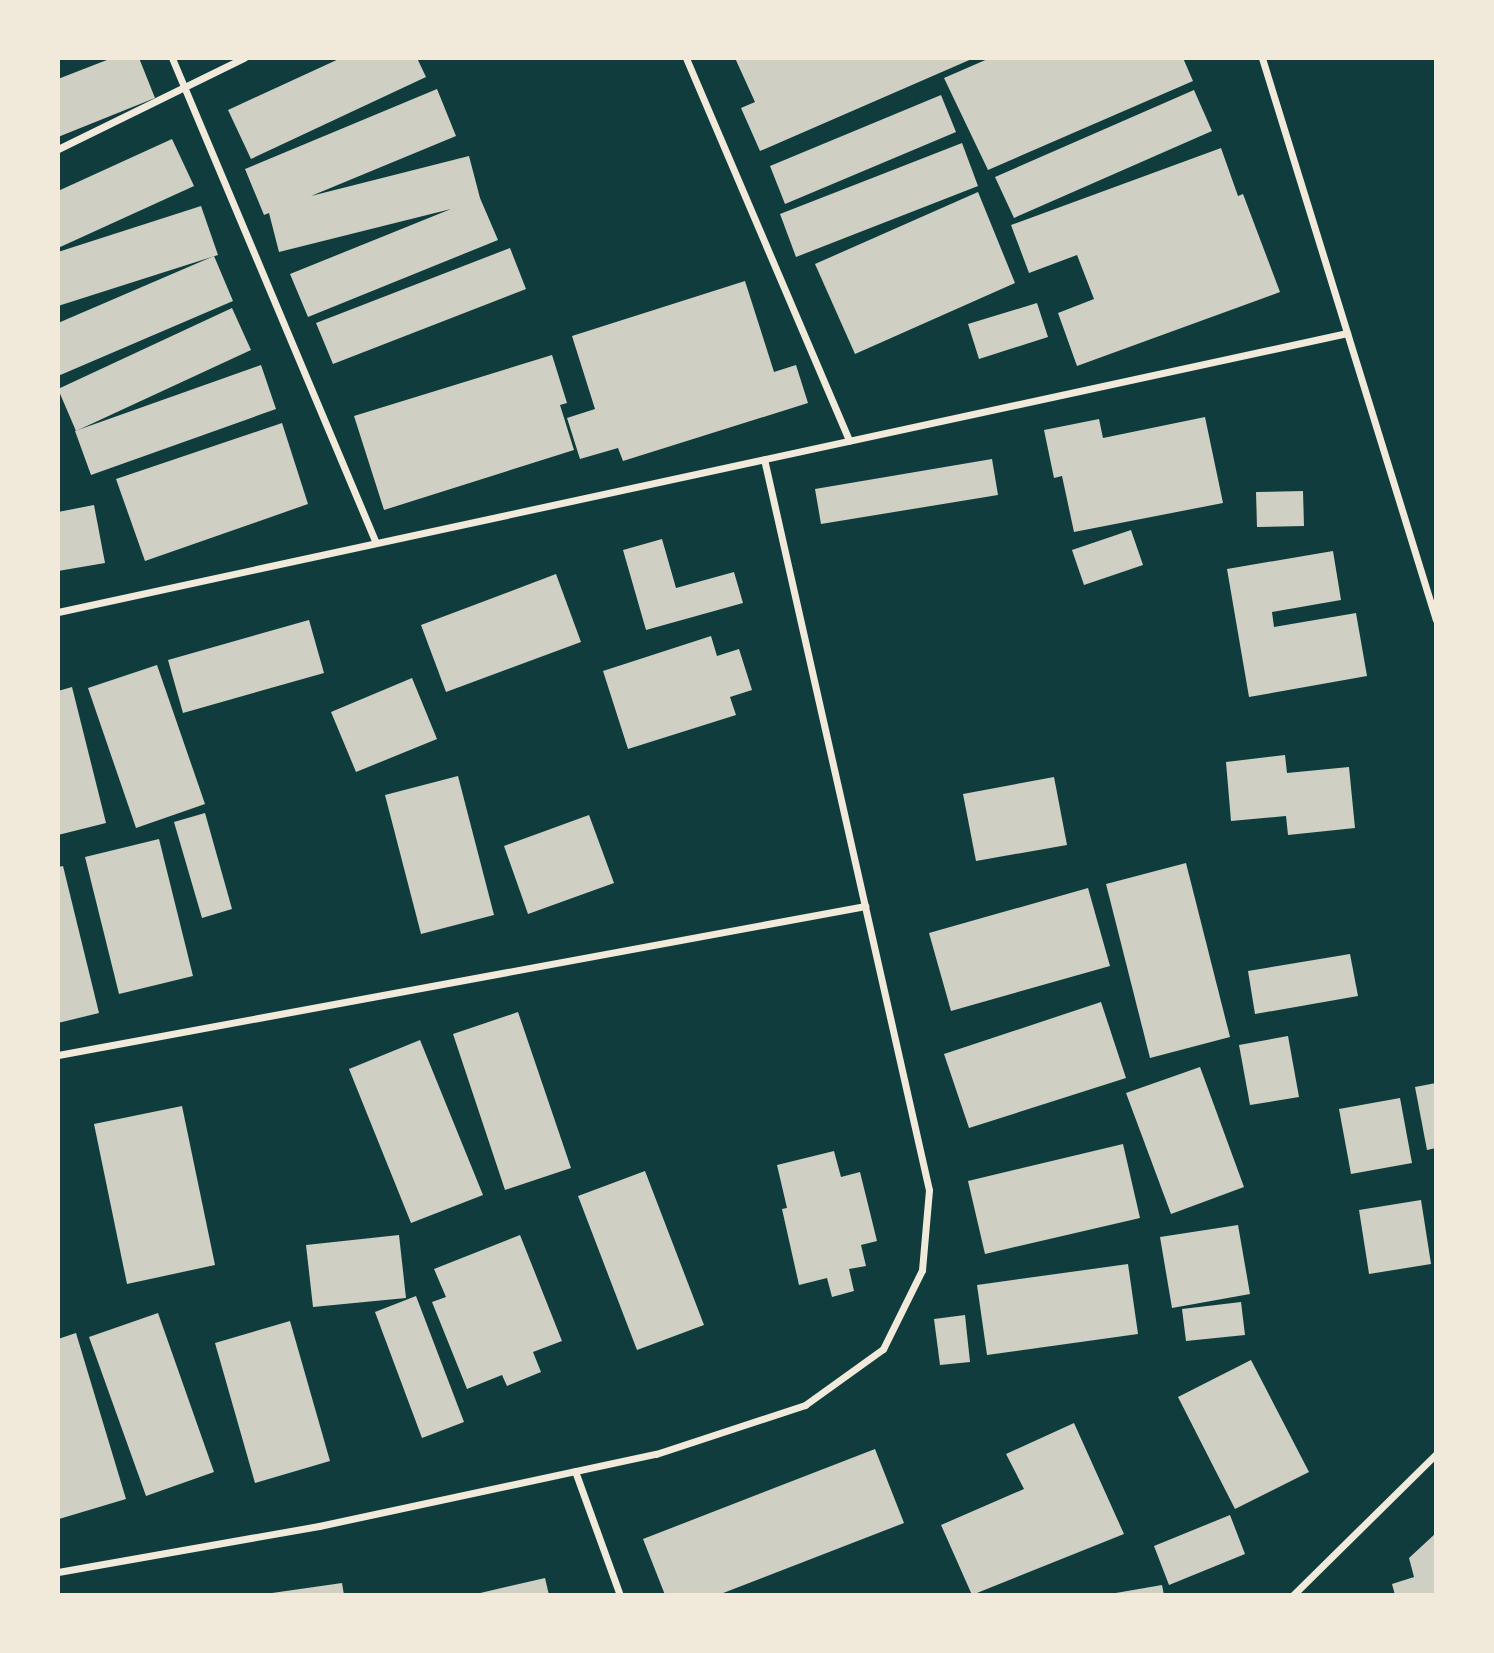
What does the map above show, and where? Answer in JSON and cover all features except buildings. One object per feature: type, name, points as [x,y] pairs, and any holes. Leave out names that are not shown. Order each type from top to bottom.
[{"type":"street","points":[[172,58],[376,543]]},
{"type":"street","points":[[58,149],[244,58]]},
{"type":"street","points":[[687,58],[849,441]]},
{"type":"street","points":[[1262,58],[1436,620]]},
{"type":"street","points":[[58,612],[1347,333]]},
{"type":"street","points":[[58,1572],[319,1526],[656,1454],[805,1405],[883,1349],[922,1270],[929,1190],[764,458]]},
{"type":"street","points":[[1427,590],[1436,589]]},
{"type":"street","points":[[58,1055],[864,906]]},
{"type":"street","points":[[1293,1595],[1436,1454]]},
{"type":"street","points":[[575,1471],[620,1595]]}]
